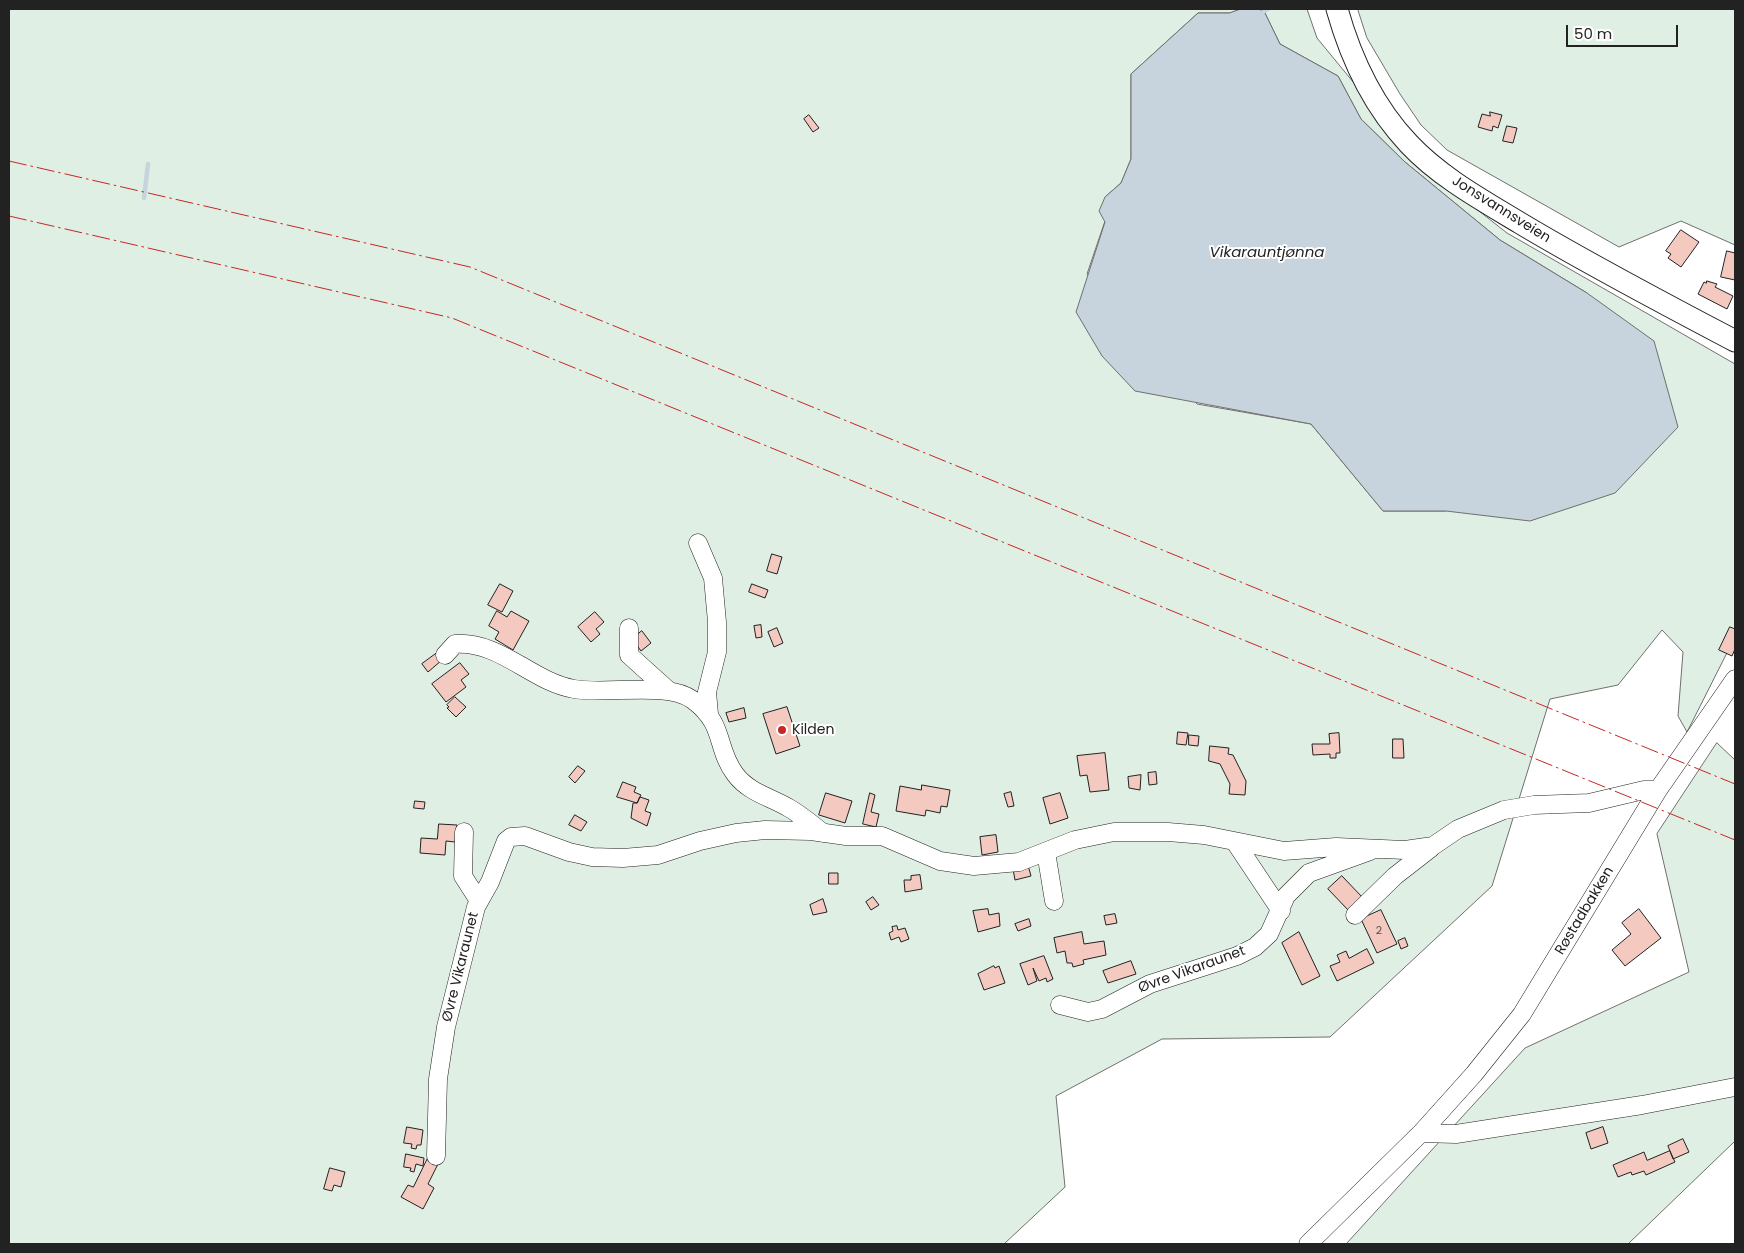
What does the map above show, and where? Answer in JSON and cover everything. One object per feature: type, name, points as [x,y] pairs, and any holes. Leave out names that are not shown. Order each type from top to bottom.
[{"type":"main road","name":"Jonsvannsveien","points":[[1338,9],[1359,71],[1375,101],[1409,145],[1432,166],[1484,201],[1590,264],[1735,341]]},
{"type":"street","name":"Øvre Vikaraunet","points":[[698,543],[713,578],[717,622],[715,662],[707,692],[709,714]]},
{"type":"street","name":"Øvre Vikaraunet","points":[[629,628],[629,655],[669,691]]},
{"type":"street","name":"Øvre Vikaraunet","points":[[445,655],[455,644],[465,644],[506,656],[554,685],[599,692],[669,691],[692,699],[709,714],[717,726],[729,764],[743,782],[765,797],[789,808],[824,833]]},
{"type":"street","name":"Røstadbakken","points":[[1308,1244],[1421,1133],[1480,1066],[1522,1014],[1658,790],[1735,679]]},
{"type":"street","name":"Øvre Vikaraunet","points":[[1355,915],[1406,867],[1433,846],[1458,829],[1504,810],[1534,805],[1589,803],[1633,795],[1644,790],[1658,790]]},
{"type":"street","name":"Øvre Vikaraunet","points":[[436,1156],[438,1080],[446,1027],[479,901],[490,882],[506,841],[510,837],[525,836],[560,849],[592,857],[623,858],[658,855],[700,841],[736,833],[780,830],[846,836],[882,836],[940,861],[974,866],[1019,862],[1074,840],[1114,832],[1168,832],[1204,835],[1284,851],[1336,846],[1405,850],[1433,846]]},
{"type":"street","points":[[464,832],[463,876],[479,901]]},
{"type":"street","points":[[1235,842],[1281,910]]},
{"type":"street","name":"Øvre Vikaraunet","points":[[1060,1005],[1088,1012],[1102,1008],[1150,984],[1237,956],[1255,947],[1269,934],[1286,896],[1309,873],[1375,849]]},
{"type":"street","points":[[1046,852],[1054,901]]},
{"type":"street","points":[[1421,1133],[1456,1134],[1642,1105],[1735,1087]]},
{"type":"green space","points":[[9,9],[1241,9],[1230,13],[1198,13],[1131,74],[1131,159],[1121,183],[1105,197],[1105,221],[1087,274],[1197,404],[1311,424],[1383,511],[1446,511],[1587,293],[1500,240],[1405,162],[1361,119],[1338,76],[1280,44],[1264,11],[1258,9],[1307,9],[1317,38],[1423,167],[1507,233],[1735,364],[1735,637],[1687,732],[1678,716],[1683,652],[1662,630],[1618,685],[1550,699],[1492,886],[1330,1037],[1162,1039],[1056,1096],[1065,1187],[1004,1244],[9,1244]]},
{"type":"green space","points":[[1358,9],[1735,9],[1735,245],[1681,221],[1619,247],[1447,150],[1421,125],[1400,94],[1367,38]]},
{"type":"green space","points":[[1717,743],[1735,760],[1735,1141],[1628,1244],[1346,1244],[1525,1048],[1689,972],[1657,834]]},
{"type":"water","name":"Vikarauntjønna","points":[[1241,9],[1264,11],[1280,44],[1338,76],[1361,119],[1405,162],[1500,240],[1587,293],[1654,341],[1678,427],[1615,493],[1530,521],[1446,511],[1383,511],[1311,424],[1135,391],[1102,356],[1076,312],[1105,222],[1099,211],[1105,197],[1121,183],[1131,159],[1131,74],[1198,13],[1229,13]]},
{"type":"building","points":[[1490,112],[1502,115],[1498,128],[1493,126],[1492,131],[1478,127],[1482,114],[1490,116]]},
{"type":"building","points":[[809,115],[819,128],[813,132],[804,119]]},
{"type":"building","points":[[1507,126],[1517,128],[1513,143],[1503,141]]},
{"type":"building","points":[[1681,230],[1699,242],[1681,267],[1668,258],[1671,254],[1666,251]]},
{"type":"building","points":[[1727,251],[1735,253],[1735,280],[1721,277]]},
{"type":"building","points":[[1707,281],[1717,284],[1715,287],[1733,296],[1727,309],[1698,294],[1704,282],[1706,283]]},
{"type":"building","points":[[772,554],[782,557],[777,574],[767,571]]},
{"type":"building","points":[[500,584],[513,591],[502,612],[488,605]]},
{"type":"building","points":[[752,584],[768,590],[765,598],[749,592]]},
{"type":"building","points":[[497,611],[507,617],[511,611],[529,621],[513,650],[495,639],[499,632],[489,626]]},
{"type":"building","points":[[595,612],[604,622],[596,629],[600,634],[591,642],[578,627]]},
{"type":"building","points":[[761,625],[762,637],[756,638],[754,626]]},
{"type":"building","points":[[1730,627],[1735,629],[1735,649],[1732,656],[1719,650]]},
{"type":"building","points":[[777,628],[783,643],[774,647],[768,632]]},
{"type":"building","points":[[642,631],[651,643],[641,651],[632,639]]},
{"type":"building","points":[[437,653],[442,660],[428,672],[422,664]]},
{"type":"building","points":[[460,663],[469,674],[461,680],[466,687],[446,702],[432,684]]},
{"type":"building","points":[[455,697],[466,707],[456,717],[447,708],[449,707],[447,705]]},
{"type":"building","name":"Kilden","points":[[787,707],[800,746],[776,754],[763,714]]},
{"type":"building","points":[[744,708],[746,718],[729,722],[726,713]]},
{"type":"building","points":[[1178,732],[1188,733],[1186,745],[1177,744]]},
{"type":"building","points":[[1339,733],[1340,753],[1336,753],[1336,758],[1330,758],[1330,754],[1313,755],[1312,744],[1330,744],[1329,734]]},
{"type":"building","points":[[1189,735],[1199,736],[1198,746],[1189,745]]},
{"type":"building","points":[[1393,739],[1403,739],[1404,758],[1393,758]]},
{"type":"building","points":[[1210,746],[1229,748],[1228,754],[1233,755],[1246,781],[1245,795],[1229,794],[1230,784],[1220,764],[1209,761]]},
{"type":"building","points":[[1105,753],[1109,790],[1090,792],[1087,775],[1080,776],[1077,756]]},
{"type":"building","points":[[578,766],[585,771],[575,783],[569,777]]},
{"type":"building","points":[[1156,772],[1157,784],[1149,785],[1148,773]]},
{"type":"building","points":[[1141,775],[1140,790],[1129,788],[1128,777]]},
{"type":"building","points":[[623,782],[636,787],[634,792],[641,795],[637,803],[617,797]]},
{"type":"building","points":[[922,785],[950,790],[947,807],[941,806],[940,813],[926,810],[925,816],[896,811],[900,786],[921,790]]},
{"type":"building","points":[[1011,792],[1014,806],[1008,807],[1004,794]]},
{"type":"building","points":[[826,793],[852,801],[845,823],[819,815]]},
{"type":"building","points":[[870,793],[875,795],[871,812],[879,814],[876,827],[863,824]]},
{"type":"building","points":[[1060,793],[1068,818],[1050,824],[1043,798]]},
{"type":"building","points":[[640,797],[649,800],[645,811],[651,813],[647,826],[631,818],[633,803],[637,803]]},
{"type":"building","points":[[415,801],[425,802],[424,809],[414,808]]},
{"type":"building","points":[[575,815],[587,822],[581,831],[569,825]]},
{"type":"building","points":[[439,824],[457,825],[455,842],[446,841],[445,855],[420,853],[421,838],[437,839]]},
{"type":"building","points":[[996,835],[998,852],[982,855],[980,837]]},
{"type":"building","points":[[1028,865],[1031,876],[1015,880],[1013,869]]},
{"type":"building","points":[[829,873],[838,873],[838,884],[829,884]]},
{"type":"building","points":[[920,875],[922,889],[905,892],[904,880],[911,880],[911,876]]},
{"type":"building","points":[[1342,876],[1363,898],[1349,911],[1328,889]]},
{"type":"building","points":[[873,897],[879,905],[871,910],[866,902]]},
{"type":"building","points":[[823,899],[827,912],[813,915],[810,905]]},
{"type":"building","points":[[988,909],[989,915],[999,913],[1000,926],[978,932],[973,911]]},
{"type":"building","points":[[1639,909],[1661,938],[1625,966],[1612,950],[1631,934],[1622,923]]},
{"type":"building","points":[[1381,910],[1397,944],[1377,953],[1361,919]]},
{"type":"building","points":[[1115,914],[1117,923],[1106,925],[1104,916]]},
{"type":"building","points":[[1029,919],[1031,926],[1018,931],[1015,924]]},
{"type":"building","points":[[897,926],[898,930],[905,928],[909,939],[901,942],[899,937],[891,940],[889,933],[893,931],[892,927]]},
{"type":"building","points":[[1082,932],[1084,944],[1104,941],[1106,955],[1083,960],[1084,964],[1073,967],[1072,963],[1067,963],[1065,951],[1057,953],[1054,938]]},
{"type":"building","points":[[1299,932],[1320,976],[1302,985],[1282,943]]},
{"type":"building","points":[[1405,938],[1408,946],[1401,949],[1398,941]]},
{"type":"building","points":[[1367,949],[1374,963],[1337,981],[1330,966],[1340,962],[1337,955],[1346,951],[1349,958]]},
{"type":"building","points":[[1044,956],[1053,979],[1047,982],[1046,978],[1039,981],[1033,968],[1037,981],[1028,985],[1020,964]]},
{"type":"building","points":[[1131,961],[1136,974],[1108,983],[1103,971]]},
{"type":"building","points":[[994,966],[995,968],[999,966],[1005,983],[984,990],[978,974]]},
{"type":"building","points":[[407,1127],[423,1130],[421,1145],[417,1145],[416,1149],[411,1148],[412,1144],[404,1143]]},
{"type":"building","points":[[1603,1127],[1608,1143],[1591,1149],[1586,1133]]},
{"type":"building","points":[[1683,1139],[1689,1152],[1673,1159],[1668,1146]]},
{"type":"building","points":[[1670,1151],[1675,1162],[1646,1175],[1644,1171],[1632,1175],[1631,1172],[1618,1177],[1613,1165],[1644,1152],[1647,1160]]},
{"type":"building","points":[[406,1154],[424,1158],[423,1166],[416,1164],[414,1172],[410,1171],[411,1168],[404,1167]]},
{"type":"building","points":[[428,1158],[438,1164],[428,1184],[434,1188],[423,1209],[401,1197],[408,1185],[413,1187]]},
{"type":"building","points":[[330,1168],[345,1172],[341,1187],[334,1185],[332,1191],[324,1189]]},
{"type":"waterway","points":[[1264,11],[1268,9]]},
{"type":"waterway","points":[[144,198],[148,164]]},
{"type":"power","points":[[9,161],[470,267],[1735,784]]},
{"type":"power","points":[[9,216],[452,318],[1735,840]]},
{"type":"place","name":"Kilden","points":[[782,730]]}]
